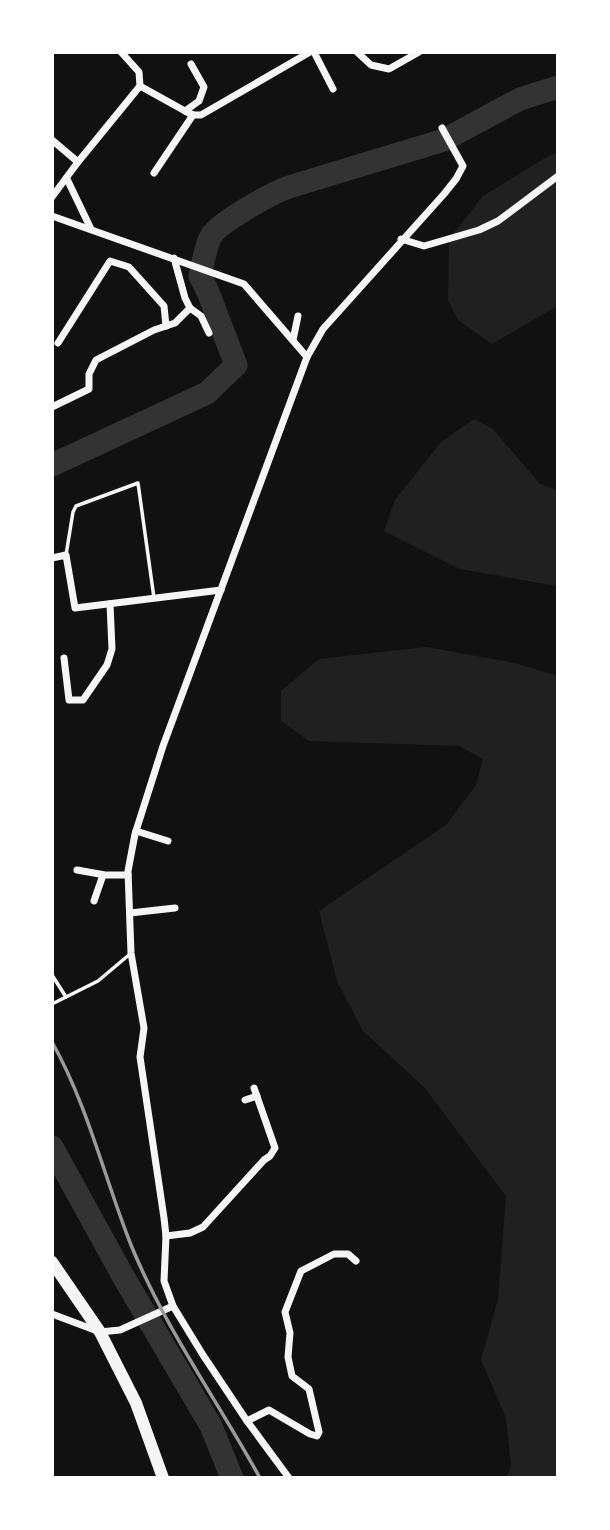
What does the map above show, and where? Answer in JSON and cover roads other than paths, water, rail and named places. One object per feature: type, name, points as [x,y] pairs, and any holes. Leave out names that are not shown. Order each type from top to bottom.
[{"type":"highway","points":[[52,1262],[100,1332],[136,1403],[163,1478]]},
{"type":"street","points":[[52,197],[140,86],[139,72],[121,52]]},
{"type":"street","points":[[290,52],[295,61]]},
{"type":"street","points":[[140,86],[189,113],[201,115],[312,52],[333,89]]},
{"type":"street","points":[[357,52],[371,65],[389,69],[419,52]]},
{"type":"street","points":[[154,173],[189,113],[199,101],[204,87],[191,64]]},
{"type":"street","points":[[289,1478],[247,1421],[173,1306],[164,1282],[166,1236],[140,1057],[144,1028],[131,953],[128,875],[136,831],[163,746],[307,356],[323,329],[456,179],[463,166],[442,128]]},
{"type":"street","points":[[52,140],[78,162]]},
{"type":"street","points":[[401,239],[424,246],[479,230],[498,221],[558,176]]},
{"type":"street","points":[[66,179],[91,229]]},
{"type":"street","points":[[52,216],[244,284],[307,356]]},
{"type":"street","points":[[174,258],[185,298],[190,308],[201,316],[209,333]]},
{"type":"street","points":[[58,342],[110,261],[129,268],[164,306],[166,326]]},
{"type":"street","points":[[52,407],[89,389],[89,374],[96,360],[175,323],[190,308]]},
{"type":"street","points":[[293,340],[298,316]]},
{"type":"street","points":[[52,558],[66,555],[75,608],[221,590]]},
{"type":"street","points":[[64,658],[69,700],[83,699],[107,665],[112,649],[110,604]]},
{"type":"street","points":[[136,831],[168,841]]},
{"type":"street","points":[[76,870],[128,875]]},
{"type":"street","points":[[94,901],[103,874]]},
{"type":"street","points":[[130,913],[172,908],[167,898]]},
{"type":"street","points":[[166,1236],[190,1233],[203,1227],[275,1148],[255,1092],[245,1100]]},
{"type":"street","points":[[247,1421],[269,1410],[317,1436],[319,1432],[309,1389],[292,1376],[289,1357],[290,1333],[285,1312],[301,1271],[334,1254],[348,1254],[356,1261]]},
{"type":"street","points":[[52,1314],[100,1332],[120,1330],[173,1306]]},
{"type":"lane","points":[[66,555],[76,506],[138,483],[154,598]]},
{"type":"lane","points":[[52,1004],[98,981],[131,953]]},
{"type":"lane","points":[[52,975],[66,997]]},
{"type":"waterway","points":[[52,465],[207,393],[236,365],[200,276],[210,238],[223,225],[258,202],[289,187],[444,140],[520,99],[558,87]]},
{"type":"waterway","points":[[52,1147],[123,1276],[211,1426],[232,1478]]},
{"type":"railway","points":[[52,1042],[76,1091],[121,1219],[145,1276],[175,1335],[260,1478]]}]
